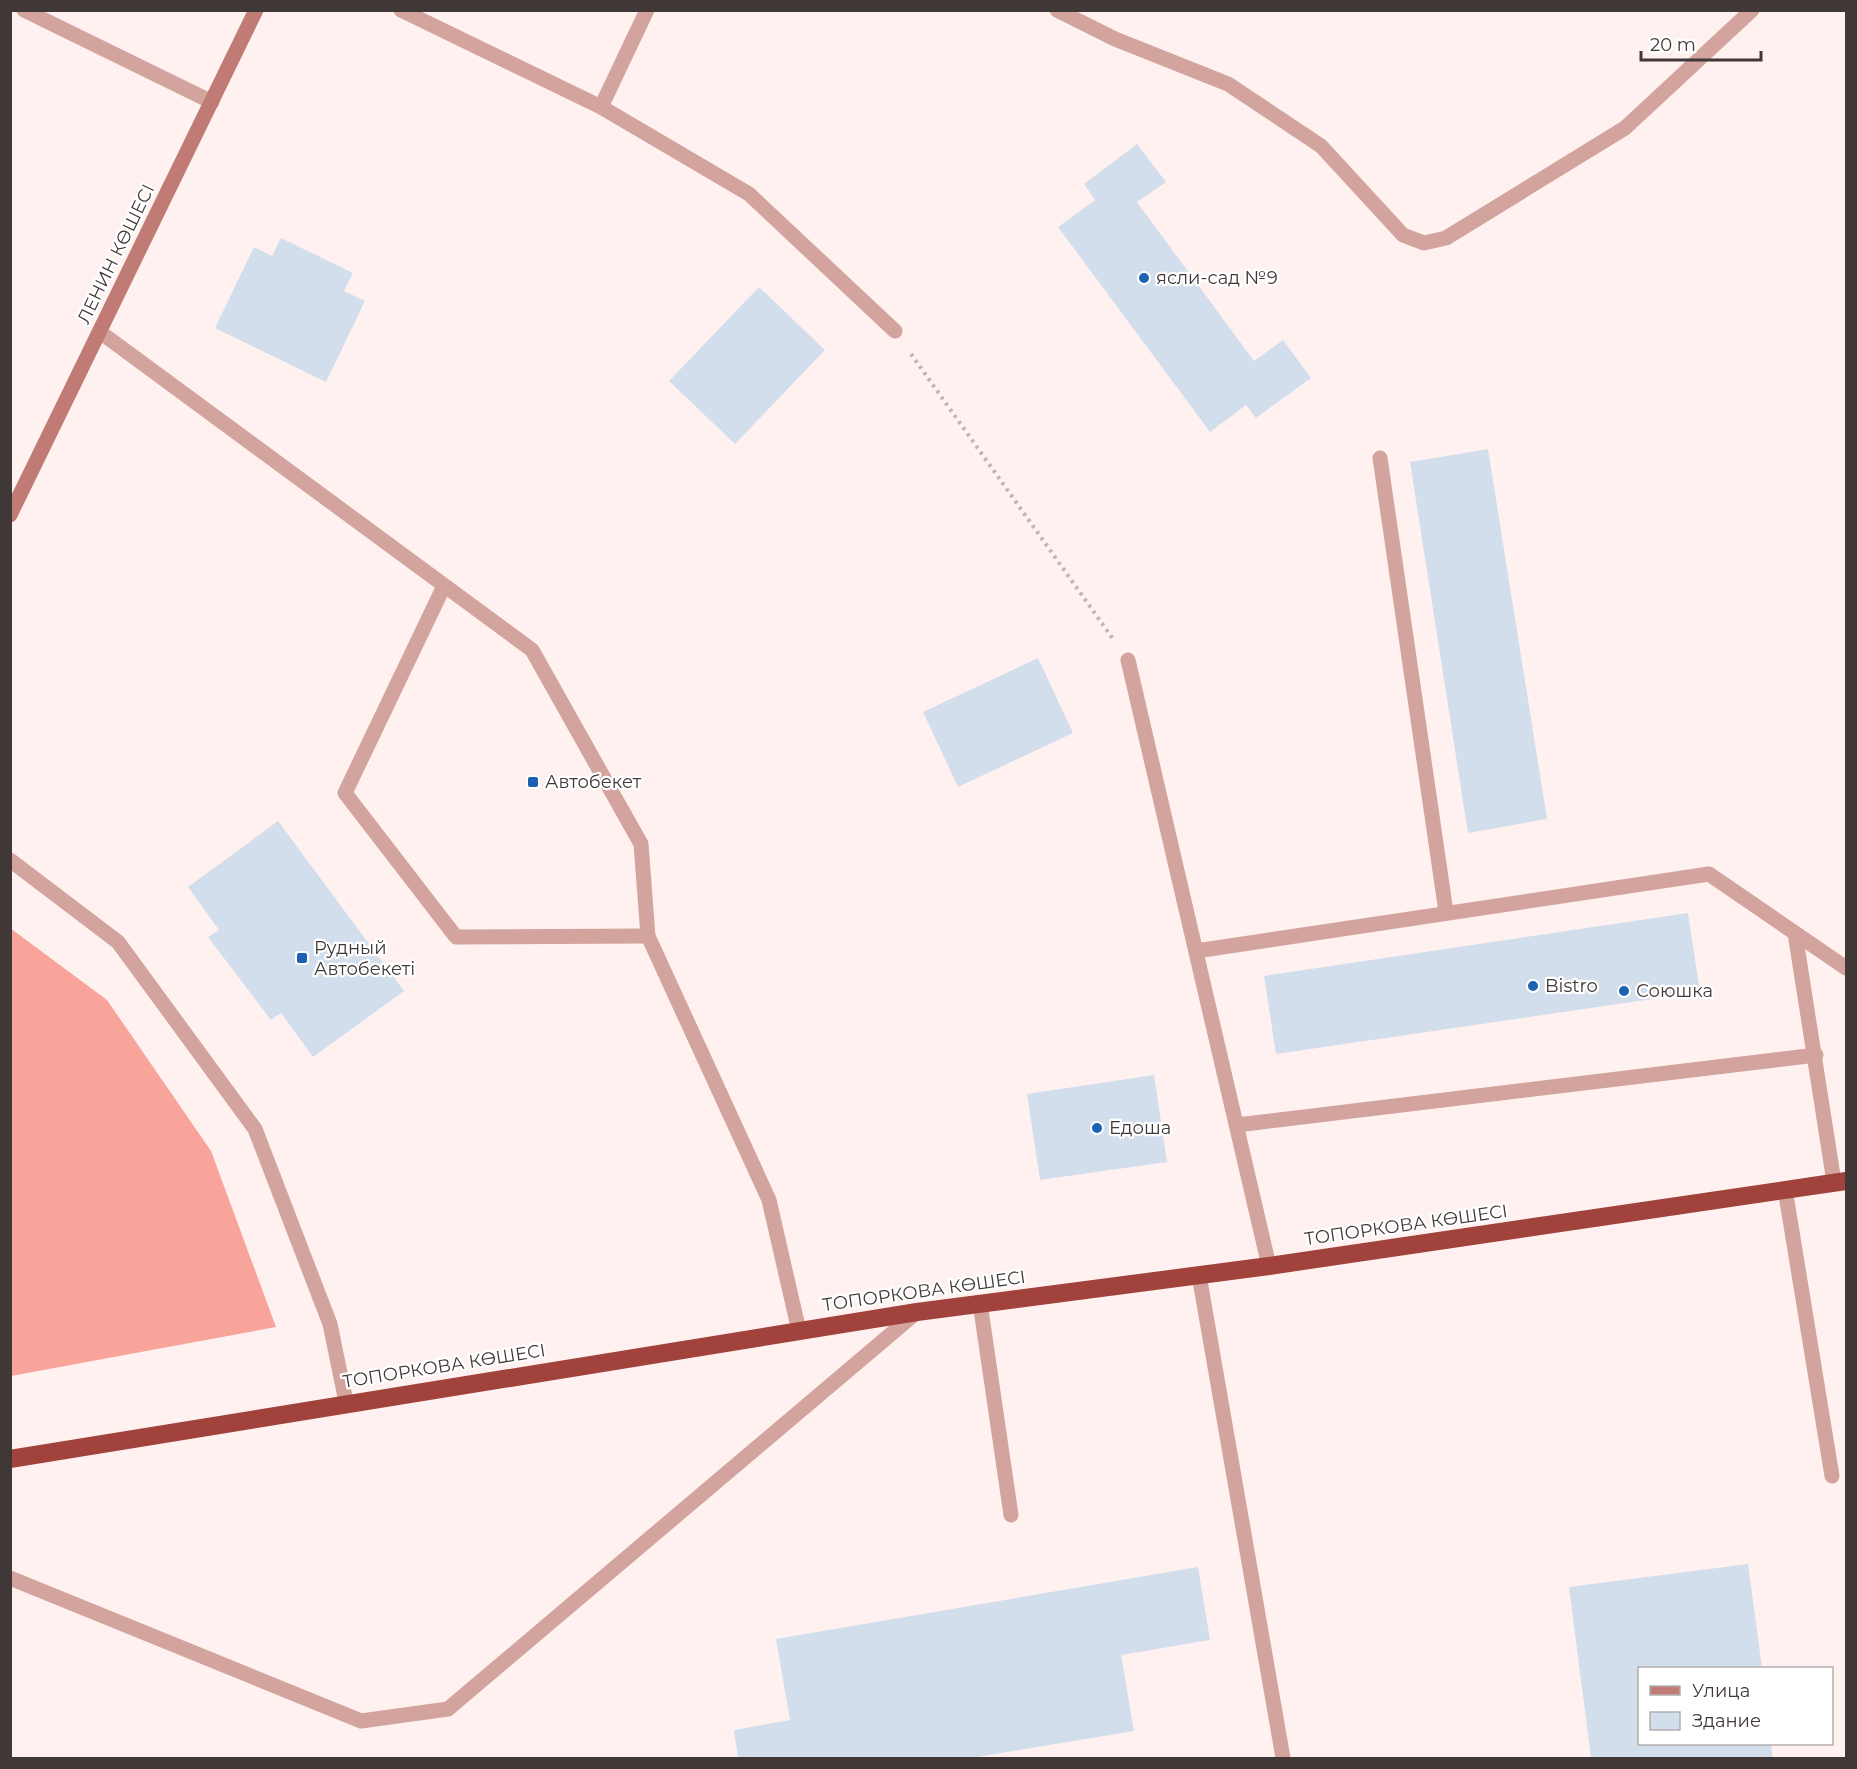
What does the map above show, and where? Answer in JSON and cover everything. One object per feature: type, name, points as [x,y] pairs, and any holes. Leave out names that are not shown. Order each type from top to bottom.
[{"type":"highway","name":"ТОПОРКОВА КӨШЕСІ","points":[[10,1459],[346,1402],[917,1312],[1269,1266],[1840,1182]]},
{"type":"main road","name":"ЛЕНИН КӨШЕСІ","points":[[10,515],[256,10]]},
{"type":"lane","points":[[24,10],[212,102]]},
{"type":"lane","points":[[400,10],[601,107],[750,194],[895,331]]},
{"type":"lane","points":[[601,107],[647,10]]},
{"type":"lane","points":[[1057,10],[1115,39],[1228,84],[1321,146],[1403,235],[1424,243],[1446,238],[1625,128],[1752,10]]},
{"type":"lane","points":[[100,332],[532,650],[641,844],[648,936],[769,1200],[799,1331]]},
{"type":"lane","points":[[1380,458],[1446,912]]},
{"type":"lane","points":[[444,586],[345,793],[456,937],[648,936]]},
{"type":"lane","points":[[1128,660],[1269,1266]]},
{"type":"lane","points":[[10,860],[118,942],[255,1129],[330,1324],[346,1402]]},
{"type":"lane","points":[[1196,951],[1709,874],[1846,968]]},
{"type":"lane","points":[[1795,933],[1840,1182]]},
{"type":"lane","points":[[1237,1125],[1816,1055]]},
{"type":"lane","points":[[1785,1190],[1832,1476]]},
{"type":"lane","points":[[1199,1275],[1283,1758]]},
{"type":"lane","points":[[980,1303],[1011,1515]]},
{"type":"lane","points":[[10,1578],[361,1721],[448,1709],[917,1312]]},
{"type":"path","points":[[895,331],[1128,660]]},
{"type":"shaded area","points":[[10,928],[107,1000],[211,1151],[276,1327],[11,1376]]},
{"type":"building","name":"ясли-сад №9","points":[[1137,144],[1166,182],[1137,202],[1254,361],[1283,340],[1311,378],[1256,418],[1246,405],[1210,432],[1058,227],[1095,200],[1084,184]]},
{"type":"building","points":[[281,238],[353,273],[344,291],[365,301],[326,382],[215,328],[254,247],[272,256]]},
{"type":"building","points":[[759,287],[825,350],[735,444],[669,381]]},
{"type":"building","points":[[1488,449],[1547,819],[1468,833],[1410,462]]},
{"type":"building","points":[[1038,658],[1073,733],[958,787],[923,712]]},
{"type":"building","name":"Рудный Автобекеті","points":[[278,821],[404,991],[313,1057],[281,1013],[271,1020],[208,937],[219,930],[188,887]]},
{"type":"building","points":[[1688,913],[1700,992],[1276,1054],[1264,976]]},
{"type":"building","name":"Едоша","points":[[1154,1075],[1167,1162],[1040,1180],[1027,1094]]},
{"type":"building","points":[[1748,1564],[1762,1667],[1638,1667],[1638,1745],[1771,1745],[1773,1758],[1591,1758],[1569,1587]]},
{"type":"building","points":[[1198,1567],[1210,1640],[1121,1655],[1134,1731],[971,1758],[738,1758],[734,1730],[790,1720],[776,1639]]},
{"type":"place","name":"ясли-сад №9","points":[[1144,278]]},
{"type":"place","name":"Автобекет","points":[[533,782]]},
{"type":"place","name":"Рудный Автобекеті","points":[[302,958]]},
{"type":"place","name":"Bistro","points":[[1533,986]]},
{"type":"place","name":"Союшка","points":[[1624,991]]},
{"type":"place","name":"Едоша","points":[[1097,1128]]}]
